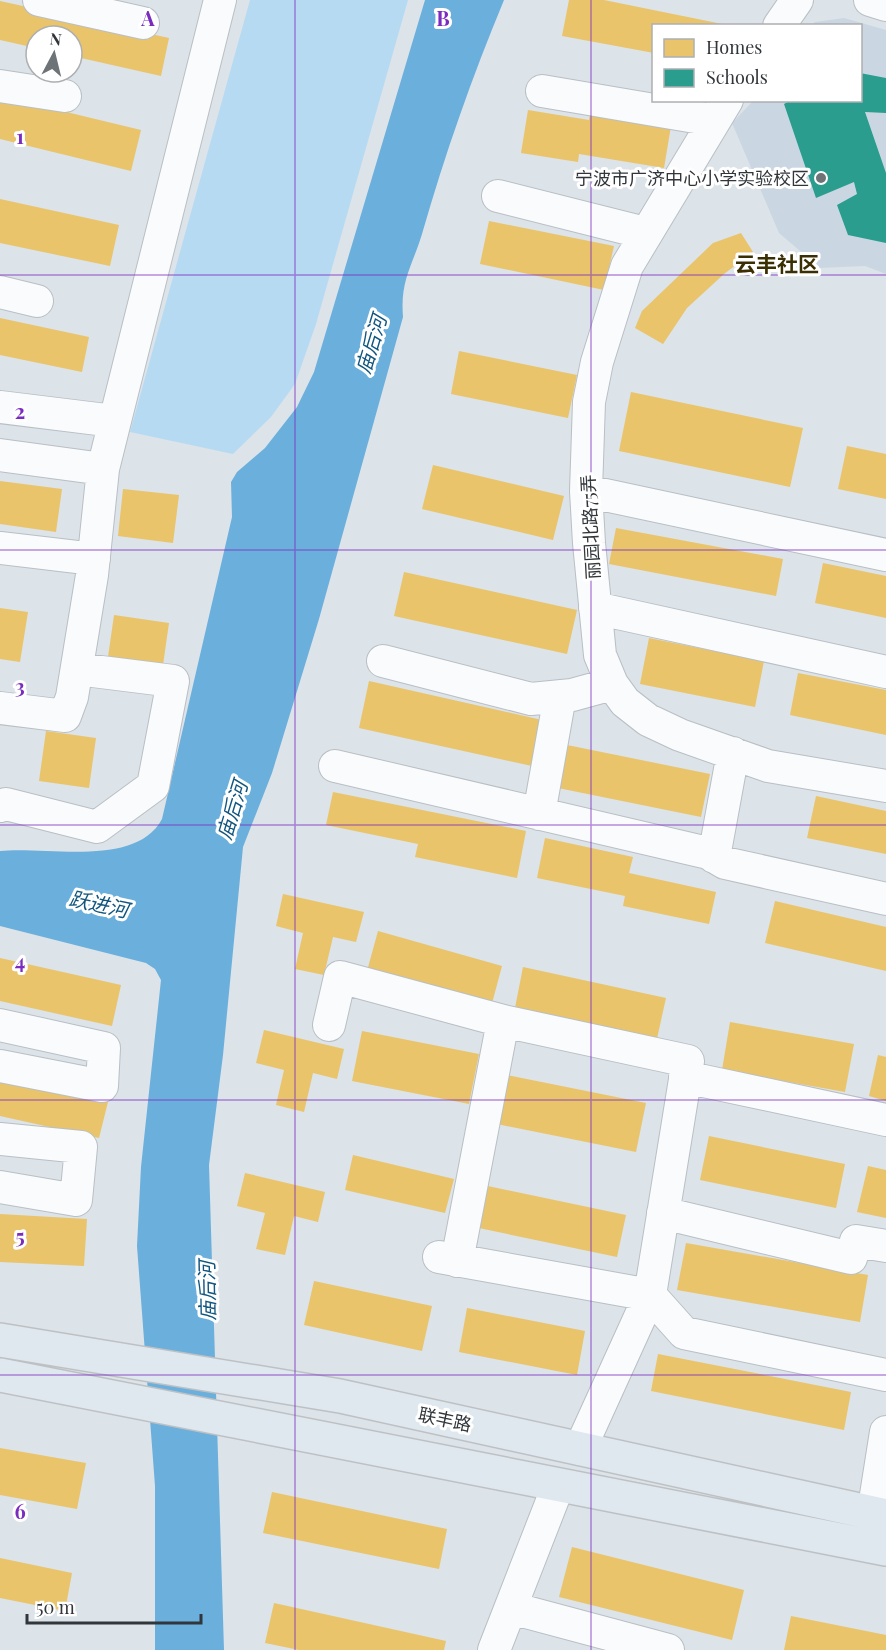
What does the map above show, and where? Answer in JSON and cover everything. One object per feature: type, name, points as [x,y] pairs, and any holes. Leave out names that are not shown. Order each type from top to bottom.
[{"type":"main road","name":"联丰路","points":[[14,1343],[340,1396],[880,1515]]},
{"type":"main road","points":[[0,1375],[886,1549]]},
{"type":"street","points":[[39,0],[143,23]]},
{"type":"street","points":[[0,708],[65,716],[72,697],[94,559],[103,469],[220,0]]},
{"type":"street","points":[[780,24],[797,0]]},
{"type":"street","points":[[870,0],[886,5]]},
{"type":"street","points":[[0,86],[65,96]]},
{"type":"street","points":[[542,91],[720,110]]},
{"type":"street","name":"丽园北路75弄","points":[[720,110],[627,266],[597,362],[589,402],[586,491],[600,655],[612,684],[625,702],[648,720],[680,735],[768,766],[886,786]]},
{"type":"street","points":[[498,196],[645,233]]},
{"type":"street","points":[[0,292],[37,301]]},
{"type":"street","points":[[0,407],[114,421]]},
{"type":"street","points":[[0,454],[103,469]]},
{"type":"street","points":[[586,491],[886,555]]},
{"type":"street","points":[[0,549],[94,559]]},
{"type":"street","points":[[595,608],[886,672]]},
{"type":"street","points":[[383,661],[531,699],[560,696],[612,684]]},
{"type":"street","points":[[0,806],[6,804],[97,827],[153,786],[173,681],[77,669]]},
{"type":"street","points":[[539,814],[560,696]]},
{"type":"street","points":[[714,857],[733,753]]},
{"type":"street","points":[[335,766],[714,857],[725,863],[886,899]]},
{"type":"street","points":[[329,1025],[340,977],[503,1021],[688,1061],[650,1294],[580,1449]]},
{"type":"street","points":[[503,1021],[448,1259],[650,1294],[684,1333],[886,1375]]},
{"type":"street","points":[[0,1025],[104,1048],[102,1086],[0,1066]]},
{"type":"street","points":[[685,1077],[886,1120]]},
{"type":"street","points":[[0,1139],[81,1147],[76,1200],[0,1187]]},
{"type":"street","points":[[663,1213],[851,1258],[856,1241],[886,1246]]},
{"type":"street","points":[[880,1515],[886,1432]]},
{"type":"street","points":[[494,1650],[558,1486]]},
{"type":"street","points":[[511,1608],[668,1650]]},
{"type":"shaded area","points":[[250,0],[408,0],[316,324],[295,384],[271,417],[233,454],[130,432]]},
{"type":"shaded area","name":"宁波市广济中心小学实验校区","points":[[844,18],[886,30],[886,274],[865,266],[820,268],[779,233],[732,123],[752,102],[862,102],[862,24],[813,24]]},
{"type":"water","points":[[425,0],[504,0],[460,116],[405,283],[403,317],[319,619],[272,773],[243,847],[223,1055],[209,1165],[224,1650],[155,1650],[155,1486],[137,1246],[141,1167],[161,980],[155,969],[146,963],[0,926],[0,851],[89,852],[112,849],[132,844],[150,834],[162,819],[232,517],[231,482],[237,472],[265,448],[297,407],[314,372]]},
{"type":"building: Homes","points":[[569,0],[604,0],[722,24],[652,24],[652,53],[562,36]]},
{"type":"building: Homes","points":[[0,1],[169,38],[161,76],[84,59],[84,24],[24,24],[24,45],[0,40]]},
{"type":"building: Homes","points":[[0,96],[141,130],[131,171],[0,139]]},
{"type":"building: Homes","points":[[528,110],[589,120],[590,113],[671,126],[664,168],[579,154],[578,162],[521,153]]},
{"type":"building: Homes","points":[[0,199],[119,225],[110,266],[0,243]]},
{"type":"building: Homes","points":[[489,221],[614,246],[604,290],[480,264]]},
{"type":"building: Homes","points":[[741,233],[753,252],[724,274],[687,308],[663,344],[635,328],[642,311],[713,243]]},
{"type":"building: Homes","points":[[0,318],[89,337],[82,372],[0,355]]},
{"type":"building: Homes","points":[[459,351],[577,375],[568,418],[451,394]]},
{"type":"building: Homes","points":[[631,392],[803,428],[790,487],[619,451]]},
{"type":"building: Homes","points":[[847,446],[886,454],[886,499],[838,489]]},
{"type":"building: Homes","points":[[433,465],[564,496],[553,540],[422,509]]},
{"type":"building: Homes","points":[[0,481],[62,489],[56,532],[0,524]]},
{"type":"building: Homes","points":[[123,489],[179,495],[173,543],[118,536]]},
{"type":"building: Homes","points":[[616,528],[783,559],[776,596],[609,564]]},
{"type":"building: Homes","points":[[823,563],[886,576],[886,618],[815,603]]},
{"type":"building: Homes","points":[[404,572],[577,610],[567,654],[394,616]]},
{"type":"building: Homes","points":[[0,608],[28,612],[20,662],[0,659]]},
{"type":"building: Homes","points":[[114,615],[169,623],[162,672],[107,664]]},
{"type":"building: Homes","points":[[649,638],[764,661],[755,707],[640,684]]},
{"type":"building: Homes","points":[[798,673],[886,690],[886,735],[790,715]]},
{"type":"building: Homes","points":[[369,681],[542,720],[532,766],[359,728]]},
{"type":"building: Homes","points":[[46,731],[96,738],[89,788],[39,781]]},
{"type":"building: Homes","points":[[567,745],[710,774],[701,817],[558,788]]},
{"type":"building: Homes","points":[[333,792],[526,831],[517,878],[415,857],[418,844],[326,825]]},
{"type":"building: Homes","points":[[816,796],[886,811],[886,854],[807,838]]},
{"type":"building: Homes","points":[[545,838],[633,857],[629,873],[716,892],[709,924],[623,906],[625,896],[537,878]]},
{"type":"building: Homes","points":[[283,894],[364,912],[356,942],[333,937],[324,975],[295,969],[303,933],[276,926]]},
{"type":"building: Homes","points":[[775,901],[886,927],[886,971],[765,943]]},
{"type":"building: Homes","points":[[378,931],[502,966],[491,1007],[367,971]]},
{"type":"building: Homes","points":[[0,958],[121,985],[112,1026],[0,1001]]},
{"type":"building: Homes","points":[[523,967],[666,998],[656,1043],[514,1013]]},
{"type":"building: Homes","points":[[730,1022],[854,1044],[845,1092],[722,1070]]},
{"type":"building: Homes","points":[[264,1030],[344,1049],[337,1079],[313,1073],[304,1112],[276,1105],[284,1070],[256,1063]]},
{"type":"building: Homes","points":[[362,1031],[479,1054],[469,1104],[352,1081]]},
{"type":"building: Homes","points":[[878,1055],[886,1057],[886,1101],[869,1096]]},
{"type":"building: Homes","points":[[502,1074],[646,1103],[636,1152],[492,1123]]},
{"type":"building: Homes","points":[[0,1078],[108,1102],[99,1138],[0,1116]]},
{"type":"building: Homes","points":[[709,1136],[845,1164],[836,1208],[700,1180]]},
{"type":"building: Homes","points":[[353,1155],[454,1179],[445,1213],[345,1190]]},
{"type":"building: Homes","points":[[868,1166],[886,1170],[886,1218],[857,1212]]},
{"type":"building: Homes","points":[[245,1173],[325,1192],[318,1222],[294,1216],[285,1255],[256,1249],[265,1213],[237,1206]]},
{"type":"building: Homes","points":[[483,1185],[626,1215],[617,1257],[474,1227]]},
{"type":"building: Homes","points":[[0,1214],[87,1219],[84,1266],[0,1262]]},
{"type":"building: Homes","points":[[686,1243],[868,1275],[860,1322],[677,1290]]},
{"type":"building: Homes","points":[[314,1281],[432,1306],[422,1351],[304,1325]]},
{"type":"building: Homes","points":[[467,1308],[585,1331],[577,1375],[459,1352]]},
{"type":"building: Homes","points":[[658,1354],[851,1392],[844,1430],[651,1391]]},
{"type":"building: Homes","points":[[0,1448],[86,1463],[77,1509],[0,1495]]},
{"type":"building: Homes","points":[[272,1492],[447,1529],[439,1569],[263,1533]]},
{"type":"building: Homes","points":[[572,1547],[744,1590],[732,1640],[559,1597]]},
{"type":"building: Homes","points":[[0,1558],[72,1573],[65,1611],[0,1598]]},
{"type":"building: Homes","points":[[274,1603],[446,1641],[444,1650],[299,1650],[265,1643]]},
{"type":"building: Homes","points":[[791,1616],[886,1635],[886,1650],[784,1650]]},
{"type":"building: Schools","points":[[862,73],[886,78],[886,113],[865,112],[886,173],[886,243],[848,235],[837,205],[857,194],[854,182],[816,198],[784,104],[788,102],[862,102]]},
{"type":"place","name":"宁波市广济中心小学实验校区","points":[[821,178]]},
{"type":"district","name":"云丰社区","points":[[777,263]]},
{"type":"water label","name":"庙后河","points":[[370,344]]},
{"type":"water label","name":"庙后河","points":[[231,810]]},
{"type":"water label","name":"跃进河","points":[[99,903]]},
{"type":"water label","name":"庙后河","points":[[206,1291]]}]
